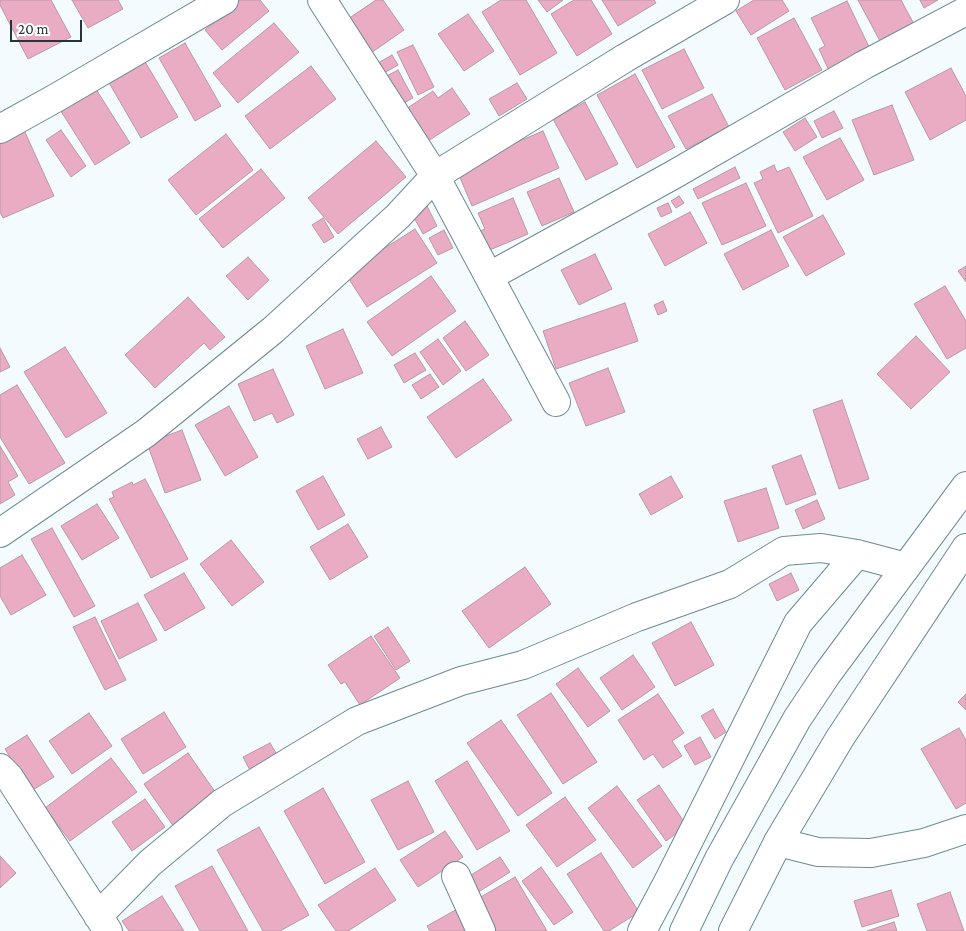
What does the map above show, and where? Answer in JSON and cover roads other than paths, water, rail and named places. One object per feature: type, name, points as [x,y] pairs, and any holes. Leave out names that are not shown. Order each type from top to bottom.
[{"type":"street","points":[[0,129],[224,0]]},
{"type":"street","points":[[322,0],[435,176],[556,402]]},
{"type":"street","points":[[0,533],[146,433],[273,330],[398,216],[435,176],[625,58],[725,0]]},
{"type":"street","points":[[490,276],[864,65],[966,12]]},
{"type":"street","points":[[684,931],[719,859],[797,719],[827,674],[966,486]]},
{"type":"street","points":[[0,768],[9,777],[103,923],[150,863],[222,803],[357,721],[461,681],[523,665],[637,616],[730,584],[784,551],[821,548],[857,554],[906,567]]},
{"type":"street","points":[[733,931],[778,842],[840,738],[966,548]]},
{"type":"street","points":[[642,931],[798,623],[857,554]]},
{"type":"street","points":[[778,842],[818,852],[871,853],[924,843],[966,829]]},
{"type":"street","points":[[456,876],[481,931]]}]
